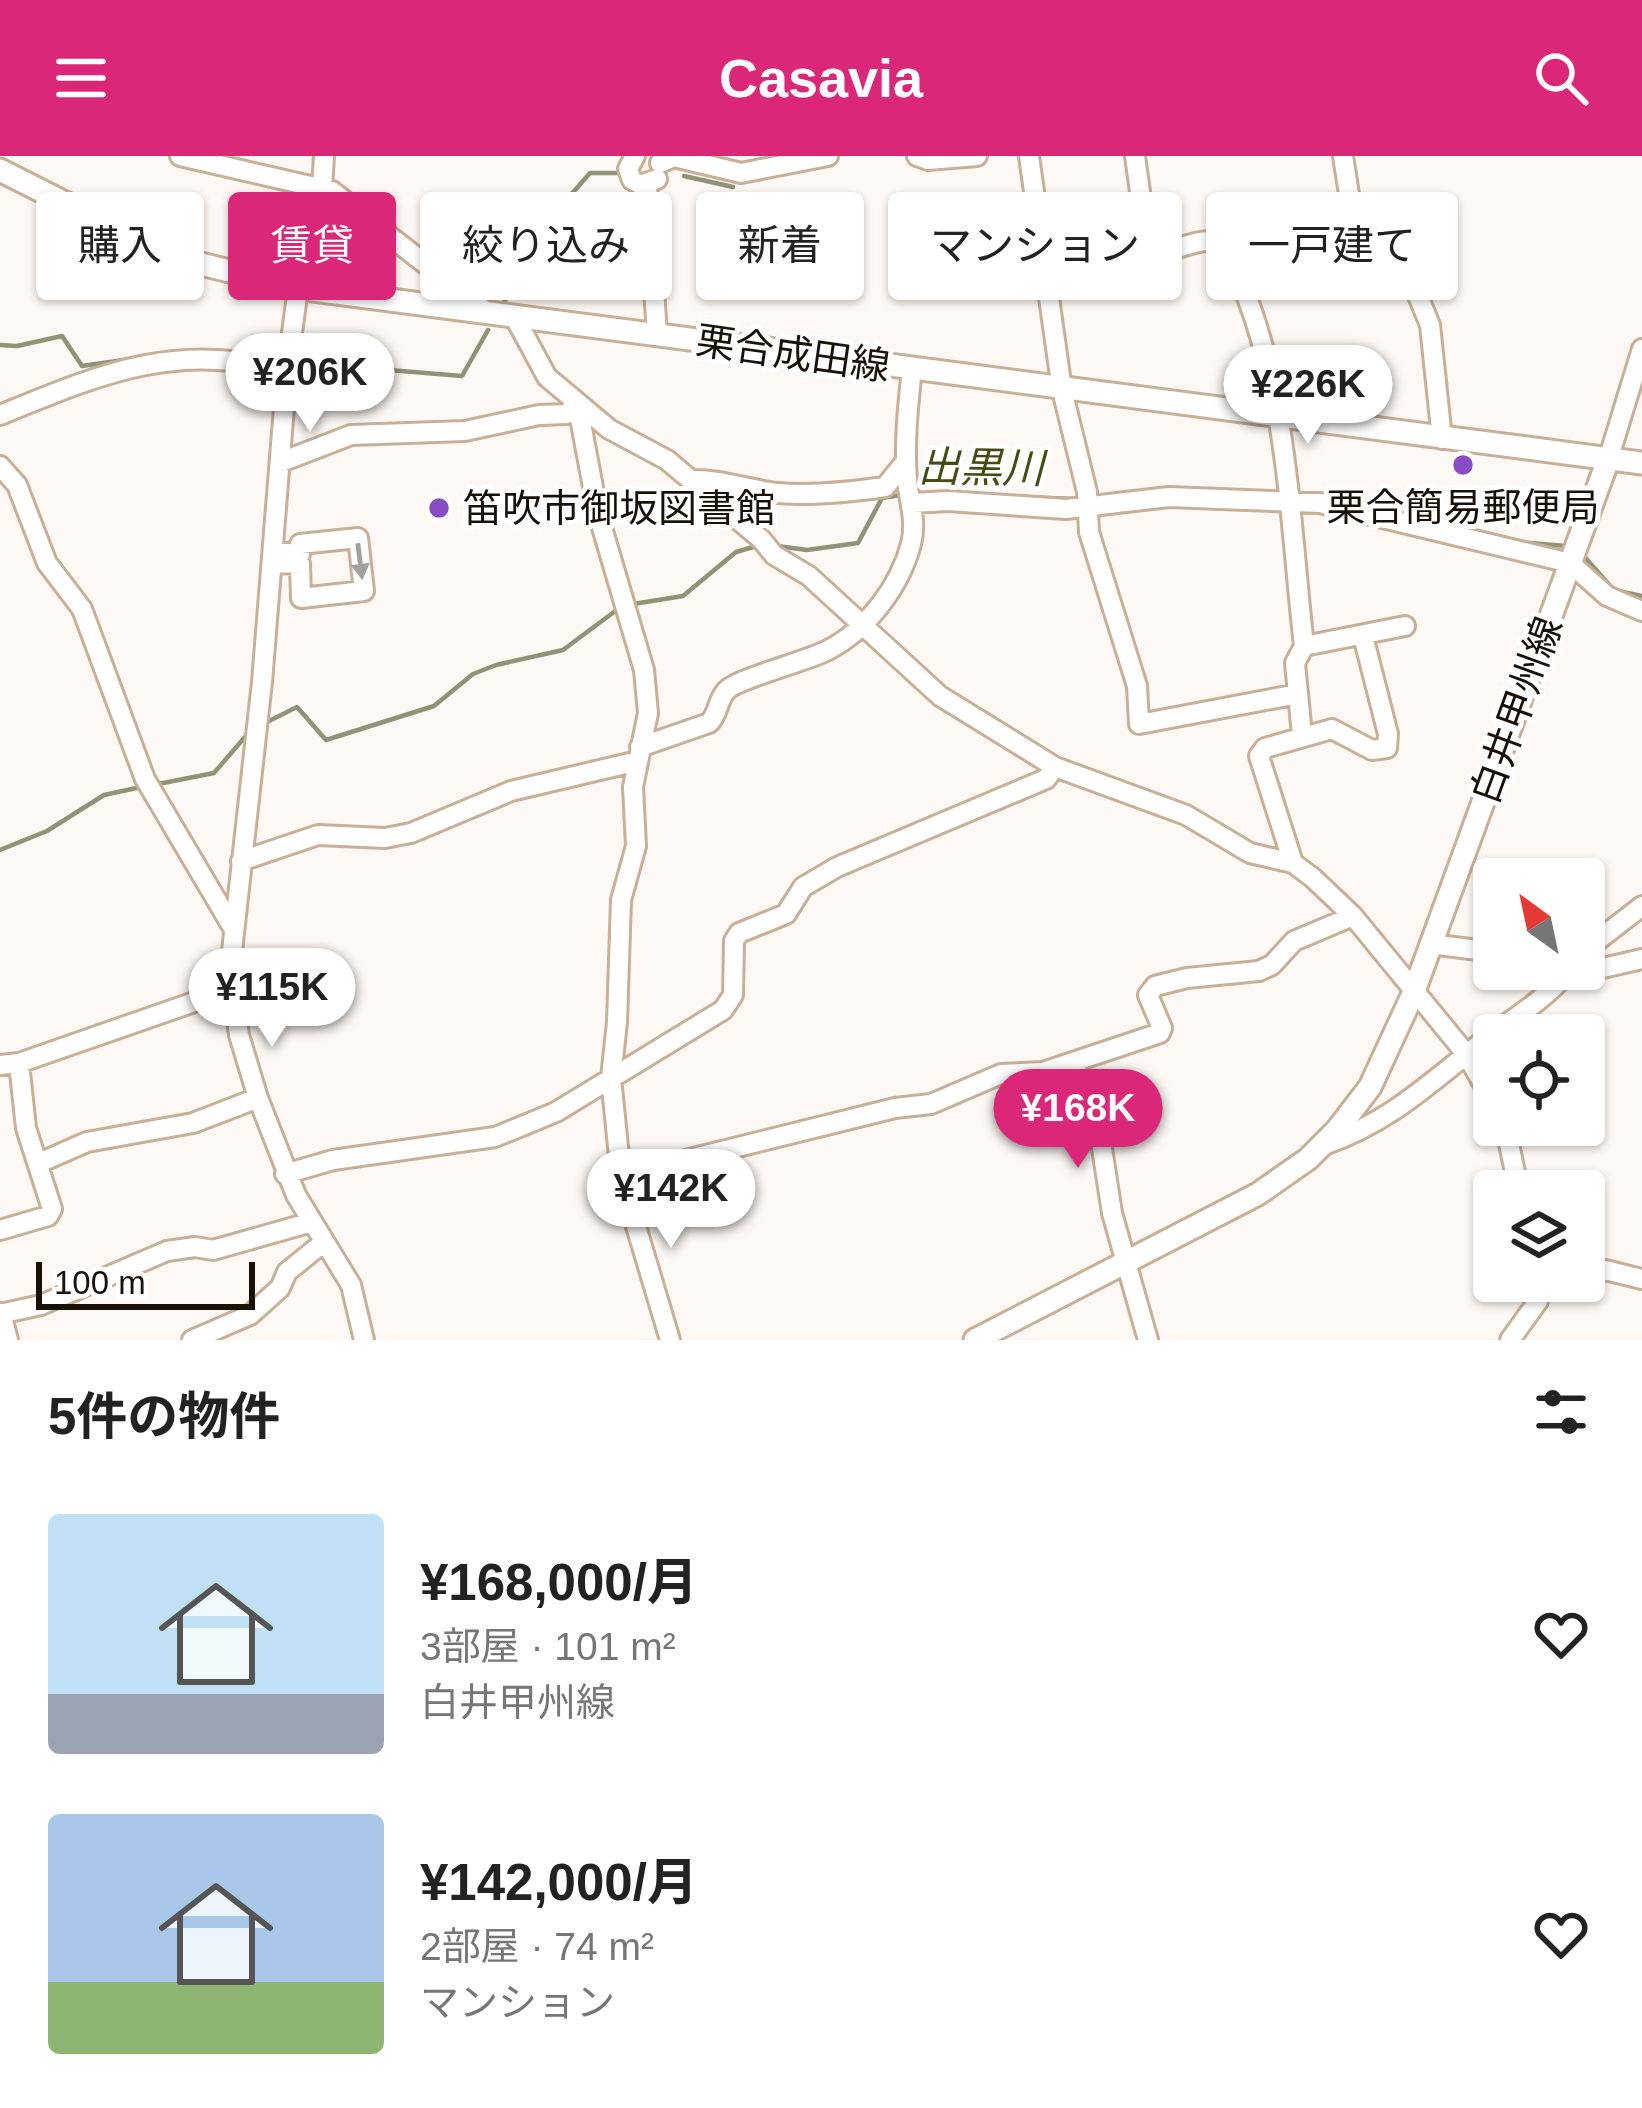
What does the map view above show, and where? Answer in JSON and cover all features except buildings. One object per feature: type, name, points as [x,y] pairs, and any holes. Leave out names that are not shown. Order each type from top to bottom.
[{"type":"main road","name":"栗合成田線","points":[[0,170],[140,242],[228,271]]},
{"type":"main road","name":"栗合成田線","points":[[389,300],[1609,457]]},
{"type":"main road","points":[[1609,457],[1642,451]]},
{"type":"main road","points":[[1609,457],[1642,463]]},
{"type":"main road","name":"白井甲州線","points":[[975,1340],[1258,1194],[1324,1144],[1370,1087],[1413,994],[1609,457]]},
{"type":"street","points":[[180,156],[332,191],[488,313]]},
{"type":"street","points":[[321,192],[324,156]]},
{"type":"street","points":[[634,156],[629,175],[647,185],[659,177],[657,159],[674,157],[741,173],[828,156]]},
{"type":"street","points":[[917,156],[928,160],[977,156]]},
{"type":"street","points":[[1028,156],[1062,390],[1088,499],[1089,532],[1137,686],[1139,724],[1298,694]]},
{"type":"street","points":[[1136,156],[1146,235],[1153,250],[1166,252],[1206,240]]},
{"type":"street","points":[[1343,156],[1349,192]]},
{"type":"street","points":[[647,185],[657,334]]},
{"type":"street","points":[[296,300],[233,928],[232,1002],[285,1174],[351,1286],[364,1340]]},
{"type":"street","points":[[1249,300],[1278,416],[1304,646],[1295,662],[1302,735]]},
{"type":"street","points":[[1420,300],[1430,325],[1442,439]]},
{"type":"street","points":[[514,316],[547,376],[609,429],[667,460],[809,576],[940,696],[1055,767],[1186,814],[1250,853],[1293,863],[1353,916],[1473,1066]]},
{"type":"street","points":[[1609,457],[1642,349]]},
{"type":"street","points":[[0,416],[110,371],[182,358],[226,358],[287,370]]},
{"type":"street","points":[[241,861],[318,836],[385,838],[411,832],[511,791],[639,754],[709,723],[726,690],[736,683],[829,650],[864,627],[880,607],[911,546],[907,460],[912,369]]},
{"type":"street","points":[[281,462],[351,435],[486,429],[539,415],[567,414],[578,402]]},
{"type":"street","points":[[578,402],[598,514],[648,695],[633,787],[636,846],[621,900],[610,1078],[621,1176],[670,1340]]},
{"type":"street","points":[[691,480],[724,481],[786,494],[865,490],[885,487],[907,460]]},
{"type":"street","points":[[0,466],[16,485],[47,563],[82,609],[149,786],[233,928]]},
{"type":"street","points":[[910,494],[1066,509],[1088,499],[1286,493],[1573,554],[1607,596],[1642,611]]},
{"type":"street","points":[[358,538],[364,591],[301,598],[300,564],[273,558],[300,554],[300,544],[358,538]]},
{"type":"street","points":[[1304,646],[1405,626]]},
{"type":"street","points":[[1293,863],[1259,756],[1264,748],[1332,729],[1372,750],[1387,748],[1388,734],[1363,636]]},
{"type":"street","points":[[285,1174],[333,1160],[495,1137],[556,1112],[723,1010],[733,995],[734,941],[739,933],[786,914],[803,887],[856,859],[958,820],[1046,779],[1055,767]]},
{"type":"street","points":[[1605,935],[1642,906]]},
{"type":"street","points":[[621,1176],[895,1108],[931,1104],[1001,1074],[1043,1072],[1073,1064],[1160,1033],[1148,995],[1154,986],[1259,971],[1272,965],[1294,941],[1353,916]]},
{"type":"street","points":[[1430,944],[1473,949]]},
{"type":"street","points":[[1605,966],[1642,959]]},
{"type":"street","points":[[1324,1144],[1394,1111],[1546,990]]},
{"type":"street","points":[[0,1230],[48,1216],[52,1209],[10,1064],[200,1000],[232,1002]]},
{"type":"street","points":[[1073,1064],[1096,1116],[1112,1213],[1148,1340]]},
{"type":"street","points":[[39,1163],[87,1142],[193,1123],[258,1098]]},
{"type":"street","points":[[8,1340],[0,1314],[40,1305],[166,1252],[195,1247],[213,1250],[312,1222]]},
{"type":"street","points":[[192,1340],[250,1316],[280,1288],[287,1272],[324,1242]]},
{"type":"street","points":[[1605,1270],[1642,1279]]},
{"type":"street","points":[[1510,1340],[1537,1302]]},
{"type":"waterway","points":[[501,307],[568,198],[590,173],[619,173]]},
{"type":"waterway","points":[[684,176],[733,187]]},
{"type":"waterway","points":[[303,350],[314,348],[353,367],[462,376],[488,330]]},
{"type":"waterway","points":[[0,345],[62,336],[82,366],[151,356]]},
{"type":"waterway","points":[[210,351],[276,355]]},
{"type":"waterway","name":"出黒川","points":[[912,493],[1074,499]]},
{"type":"waterway","name":"出黒川","points":[[777,546],[807,550],[858,543],[882,498],[901,495]]},
{"type":"waterway","name":"出黒川","points":[[1517,542],[1566,546]]},
{"type":"waterway","name":"出黒川","points":[[633,604],[683,596],[736,552],[760,545]]},
{"type":"waterway","name":"出黒川","points":[[1581,553],[1614,590],[1642,596]]},
{"type":"waterway","name":"出黒川","points":[[261,725],[297,707],[326,740],[434,706],[473,674],[563,650],[622,606]]},
{"type":"waterway","name":"出黒川","points":[[153,785],[214,773],[251,730]]},
{"type":"waterway","name":"出黒川","points":[[0,850],[47,831],[104,795],[141,787]]},
{"type":"place","name":"栗合簡易郵便局","points":[[1463,465]]},
{"type":"place","name":"笛吹市御坂図書館","points":[[439,508]]}]
